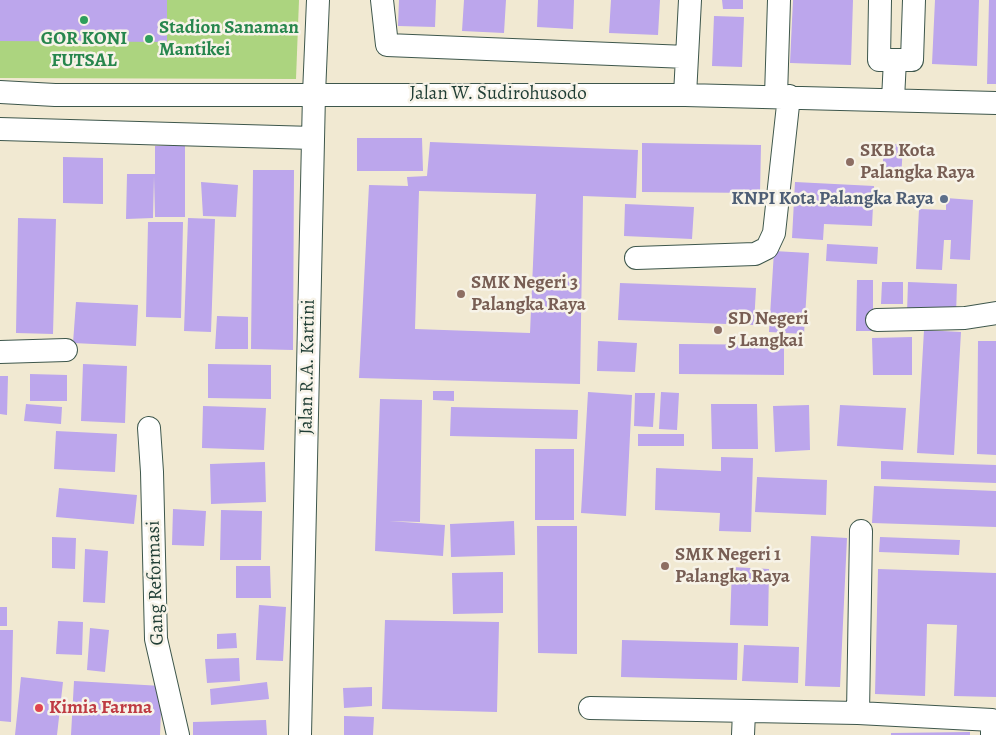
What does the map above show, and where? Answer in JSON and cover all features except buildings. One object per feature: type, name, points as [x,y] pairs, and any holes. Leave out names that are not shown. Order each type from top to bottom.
[{"type":"street","name":"Jalan R.A. Kartini","points":[[300,735],[314,94],[318,0]]},
{"type":"street","points":[[382,0],[387,46],[687,58]]},
{"type":"street","points":[[685,94],[690,0]]},
{"type":"street","points":[[636,258],[755,254],[767,248],[774,233],[782,96],[779,0]]},
{"type":"street","points":[[880,0],[879,60],[912,60],[914,0]]},
{"type":"street","points":[[893,99],[895,60]]},
{"type":"street","name":"Jalan W. Sudirohusodo","points":[[0,92],[55,95],[685,94],[996,102]]},
{"type":"street","points":[[52,132],[55,95]]},
{"type":"street","points":[[0,129],[52,132],[313,138]]},
{"type":"street","points":[[877,320],[965,318],[996,313]]},
{"type":"street","points":[[0,352],[66,350]]},
{"type":"street","name":"Gang Reformasi","points":[[149,428],[152,472],[156,639],[178,735]]},
{"type":"street","points":[[858,714],[861,531]]},
{"type":"street","points":[[590,708],[858,714],[993,725]]},
{"type":"street","points":[[743,735],[744,712]]},
{"type":"green space","name":"Stadion Sanaman Mantikei","points":[[0,0],[299,0],[296,79],[0,78]]},
{"type":"place","name":"GOR KONI FUTSAL","points":[[84,20]]},
{"type":"place","name":"Stadion Sanaman Mantikei","points":[[149,39]]},
{"type":"place","name":"SKB Kota Palangka Raya","points":[[850,162]]},
{"type":"place","name":"KNPI Kota Palangka Raya","points":[[944,199]]},
{"type":"place","name":"SMK Negeri 3 Palangka Raya","points":[[461,294]]},
{"type":"place","name":"SD Negeri 5 Langkai","points":[[718,330]]},
{"type":"place","name":"SMK Negeri 1 Palangka Raya","points":[[665,566]]},
{"type":"place","name":"Kimia Farma","points":[[39,708]]}]
